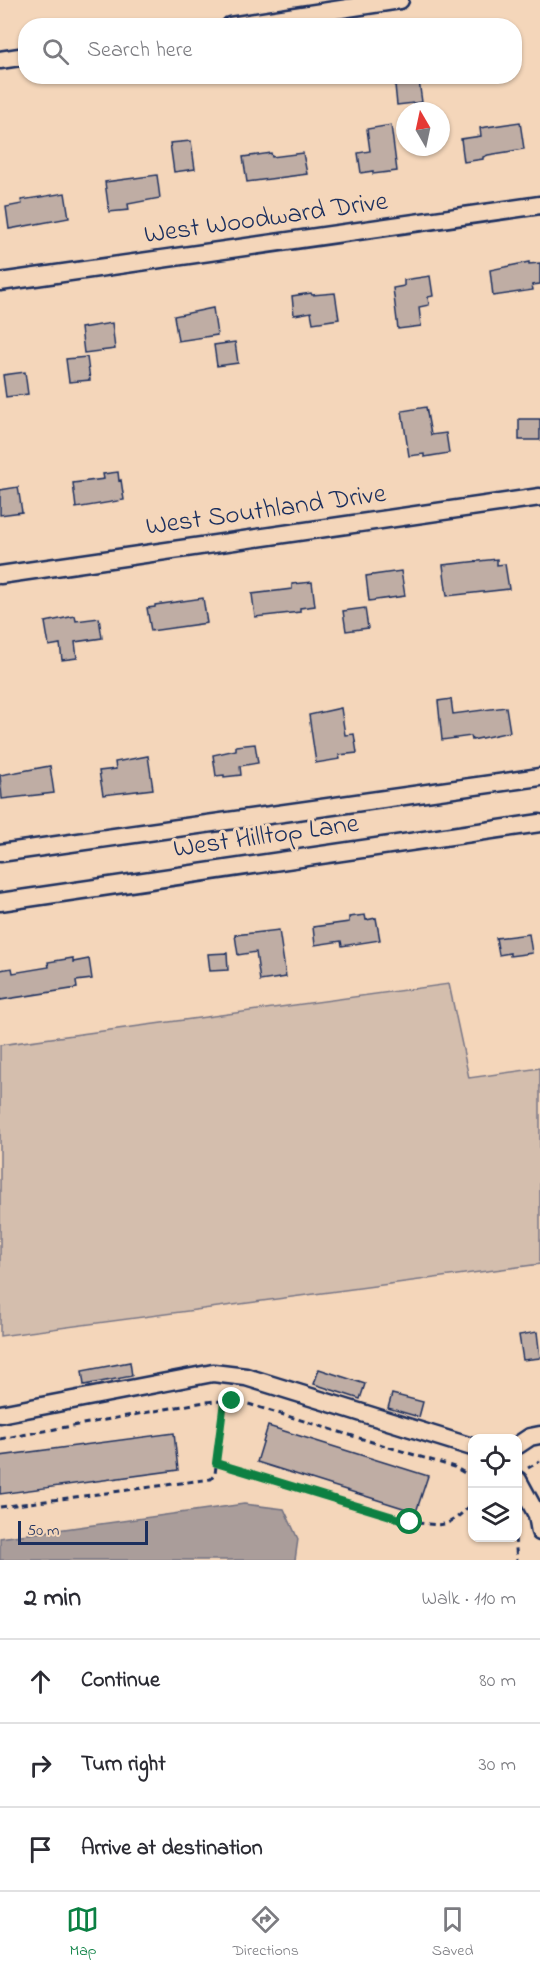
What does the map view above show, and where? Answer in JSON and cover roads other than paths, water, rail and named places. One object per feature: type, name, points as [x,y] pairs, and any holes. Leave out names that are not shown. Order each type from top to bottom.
[{"type":"street","points":[[282,18],[400,0]]},
{"type":"street","points":[[0,60],[18,57]]},
{"type":"street","name":"West Woodward Drive","points":[[0,282],[540,205]]},
{"type":"street","name":"West Southland Drive","points":[[0,575],[540,497]]},
{"type":"street","name":"West Hilltop Lane","points":[[0,853],[540,777]]},
{"type":"street","name":"West Hilltop Lane","points":[[0,902],[540,823]]},
{"type":"street","points":[[0,1413],[213,1373],[246,1377],[468,1446]]},
{"type":"street","points":[[522,1442],[530,1437],[540,1435]]},
{"type":"street","points":[[522,1478],[537,1515],[540,1532]]}]
